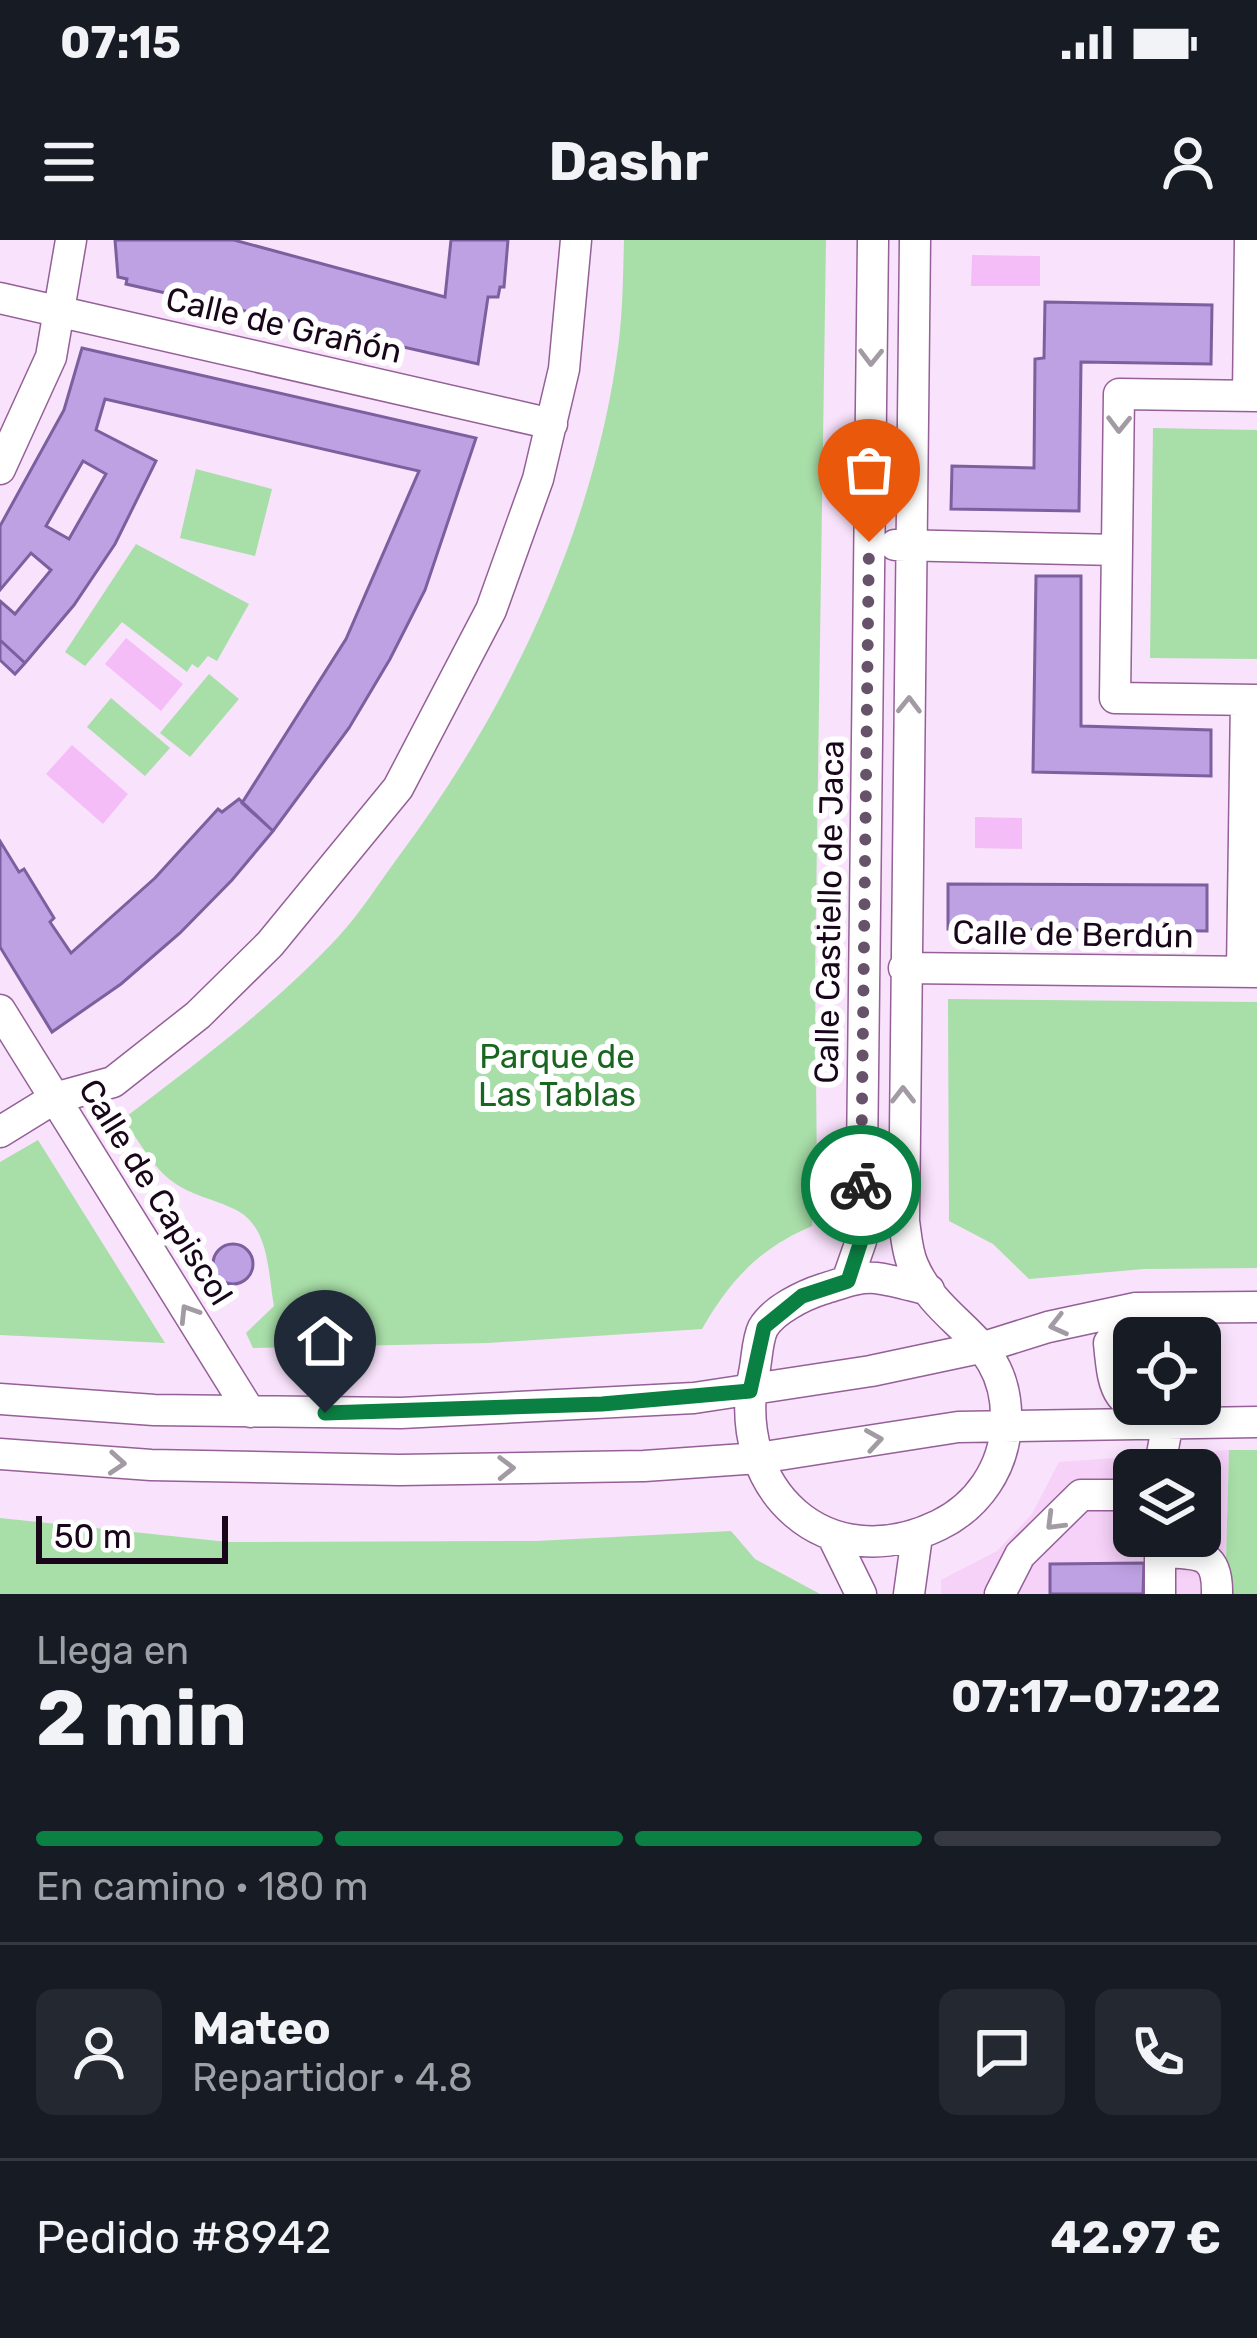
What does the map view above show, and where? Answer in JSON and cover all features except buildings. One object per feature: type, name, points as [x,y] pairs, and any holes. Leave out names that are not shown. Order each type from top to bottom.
[{"type":"street","points":[[0,470],[51,357],[71,240]]},
{"type":"street","points":[[0,1132],[55,1098],[112,1082],[198,1015],[270,944],[398,788],[491,610],[538,479],[564,369],[576,240]]},
{"type":"street","name":"Calle Castiello de Jaca","points":[[848,1281],[861,1241],[872,240]]},
{"type":"street","points":[[915,240],[904,1220],[912,1264],[929,1290],[984,1347],[1001,1376],[1006,1426],[995,1469],[981,1493],[960,1514],[917,1536],[876,1544],[834,1539],[788,1510],[759,1458],[749,1423],[750,1391],[764,1327],[802,1296],[848,1281],[872,1277],[929,1290]]},
{"type":"street","points":[[1250,240],[1252,396],[1119,394],[1115,698],[1251,700]]},
{"type":"street","name":"Calle de Grañón","points":[[0,298],[552,424]]},
{"type":"street","points":[[869,542],[912,547],[1117,550]]},
{"type":"street","name":"Calle de Berdún","points":[[904,968],[1249,972],[1251,700]]},
{"type":"street","name":"Calle de Capiscol","points":[[0,1010],[250,1412]]},
{"type":"street","points":[[0,1399],[250,1412],[401,1413],[602,1404],[750,1391],[984,1347],[1136,1308],[1257,1307]]},
{"type":"street","points":[[1129,1317],[1136,1308]]},
{"type":"street","points":[[1113,1338],[1109,1343],[1113,1382]]},
{"type":"street","points":[[1221,1422],[1257,1422]]},
{"type":"street","points":[[0,1454],[152,1465],[399,1470],[662,1465],[759,1458],[958,1427],[1113,1423]]},
{"type":"street","points":[[1000,1594],[1020,1555],[1081,1495],[1113,1495]]},
{"type":"street","points":[[909,1594],[917,1536]]},
{"type":"street","points":[[834,1539],[861,1594]]},
{"type":"street","points":[[1160,1557],[1160,1594]]},
{"type":"street","points":[[1203,1557],[1217,1578],[1217,1594]]},
{"type":"shaded area","points":[[972,255],[1040,256],[1040,286],[971,286]]},
{"type":"shaded area","points":[[126,638],[183,684],[161,711],[105,664]]},
{"type":"shaded area","points":[[72,745],[128,794],[103,824],[46,774]]},
{"type":"shaded area","points":[[975,817],[1022,818],[1022,849],[975,848]]},
{"type":"shaded area","points":[[1229,1450],[1225,1594],[941,1594],[941,1580],[997,1551],[1032,1514],[1059,1462],[1113,1458],[1113,1557],[1221,1557],[1221,1451]]},
{"type":"green space","name":"Parque de Las Tablas","points":[[624,240],[826,240],[815,974],[817,1177],[812,1226],[777,1244],[748,1267],[702,1329],[488,1343],[253,1348],[246,1333],[274,1306],[266,1254],[256,1229],[238,1211],[169,1179],[123,1119],[262,1010],[339,936],[477,739],[542,612],[591,478],[619,340]]},
{"type":"green space","points":[[1153,428],[1257,430],[1257,659],[1150,658]]},
{"type":"green space","points":[[196,469],[272,489],[255,556],[180,538]]},
{"type":"green space","points":[[136,544],[249,604],[217,661],[208,656],[187,672],[122,622],[85,666],[65,652]]},
{"type":"green space","points":[[209,674],[239,699],[190,757],[160,733]]},
{"type":"green space","points":[[111,698],[170,748],[145,776],[87,727]]},
{"type":"green space","points":[[948,999],[1257,1002],[1257,1268],[1144,1269],[1029,1279],[993,1244],[949,1221]]},
{"type":"green space","points":[[38,1140],[165,1343],[0,1335],[0,1162]]},
{"type":"green space","points":[[1229,1450],[1257,1450],[1257,1594],[1225,1594]]},
{"type":"green space","points":[[0,1518],[228,1542],[536,1541],[731,1531],[755,1559],[820,1594],[0,1594]]},
{"type":"way so far","points":[[861,1185],[869,542]]},
{"type":"route","points":[[325,1413],[602,1404],[750,1391],[764,1327],[802,1296],[848,1281],[861,1241],[861,1185]]}]
